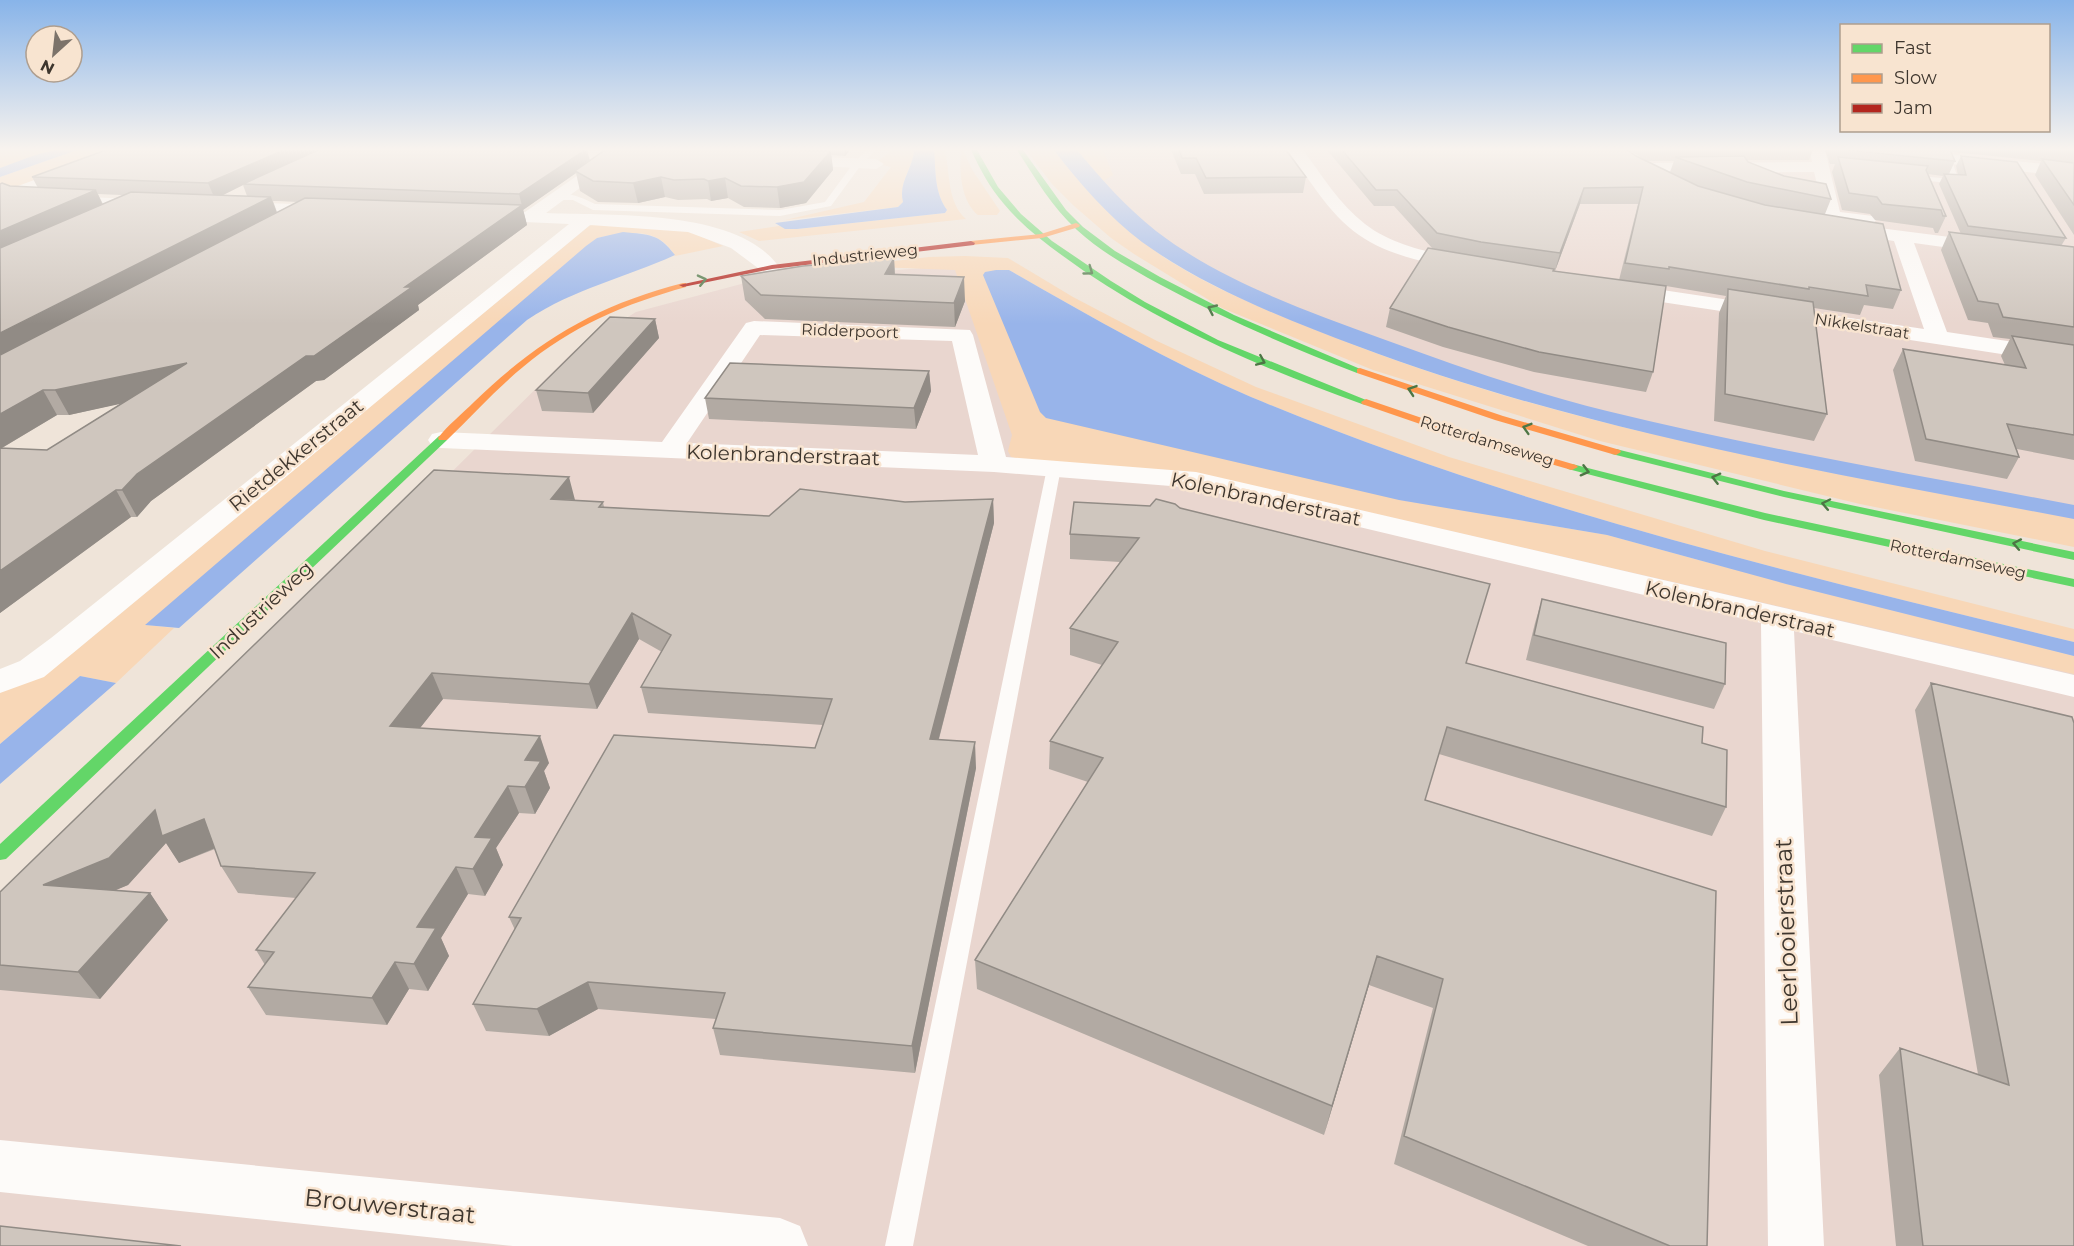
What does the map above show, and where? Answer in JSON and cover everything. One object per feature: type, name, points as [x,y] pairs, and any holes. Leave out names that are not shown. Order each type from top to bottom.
[{"type":"main road","name":"Rotterdamseweg","points":[[1013,208],[1028,226],[1104,282],[1152,310],[1310,382],[1415,420],[1518,452],[1654,489],[1887,544],[2074,583]]},
{"type":"main road","name":"Rotterdamseweg","points":[[1062,208],[1076,225],[1121,259],[1191,299],[1253,328],[1374,377],[1467,409],[1622,455],[1773,492],[2074,556]]},
{"type":"main road","name":"Industrieweg","points":[[0,854],[520,365],[544,336],[590,306],[671,275],[1028,226],[1076,225]]},
{"type":"main road","name":"Industrieweg","points":[[764,262],[1042,236],[1076,225]]},
{"type":"street","points":[[97,223],[131,208]]},
{"type":"street","points":[[253,208],[344,211]]},
{"type":"street","points":[[529,217],[541,208]]},
{"type":"street","points":[[1340,208],[1360,229],[1383,242],[1427,257],[1489,270]]},
{"type":"street","points":[[1830,208],[1832,216]]},
{"type":"street","points":[[278,226],[309,210]]},
{"type":"street","points":[[460,215],[654,222],[702,229],[730,239],[764,262]]},
{"type":"street","points":[[1949,232],[1902,237],[1812,218],[1832,216],[1949,232],[2072,252]]},
{"type":"street","name":"Rietdekkerstraat","points":[[0,682],[32,669],[63,645],[587,219]]},
{"type":"street","name":"Nikkelstraat","points":[[1902,237],[1938,338]]},
{"type":"street","name":"Nikkelstraat","points":[[1607,288],[2074,358]]},
{"type":"street","name":"Ridderpoort","points":[[669,450],[754,328],[962,335],[994,464]]},
{"type":"street","name":"Kolenbranderstraat","points":[[441,440],[994,464],[1196,480],[2074,686]]},
{"type":"street","name":"Leerlooierstraat","points":[[1777,618],[1796,1246]]},
{"type":"street","name":"Brouwerstraat","points":[[0,1166],[780,1246]]},
{"type":"lane","points":[[629,208],[780,213],[806,208]]},
{"type":"lane","points":[[899,1246],[1054,468]]},
{"type":"shaded area","points":[[837,208],[888,208],[785,220]]},
{"type":"shaded area","points":[[946,208],[957,208],[966,219],[759,241],[739,232],[779,226],[797,229],[945,213]]},
{"type":"shaded area","points":[[998,208],[1000,211],[997,215],[978,215],[972,209]]},
{"type":"shaded area","points":[[1077,208],[1111,208],[1152,248],[1187,272],[1287,319],[1448,378],[1536,405],[1625,428],[1804,467],[2074,519],[2074,547],[1860,504],[1600,441],[1373,370],[1222,308],[1111,238]]},
{"type":"shaded area","points":[[1119,208],[2074,208],[2074,535],[1809,482],[1264,318]]},
{"type":"shaded area","points":[[601,222],[686,230],[723,246],[675,256],[668,246],[650,236],[630,233],[597,238],[146,625],[174,628],[116,683],[80,676],[0,744],[0,691],[39,677],[73,653],[589,226]]},
{"type":"shaded area","points":[[929,257],[1008,258],[1073,297],[1157,341],[1256,387],[1449,457],[1765,551],[2074,629],[2074,642],[1761,564],[1658,536],[1452,473],[1351,437],[1220,383],[1128,337],[1009,270],[985,272],[1399,500],[1607,535],[1786,584],[2074,656],[2074,674],[1224,479],[1184,471],[1026,461],[1011,457],[1008,451],[1012,435],[955,270],[850,266]]},
{"type":"shaded area","points":[[981,263],[1042,414],[2074,645],[2074,1246],[0,1246],[0,919],[575,350],[636,312],[745,283]]},
{"type":"water","points":[[889,208],[946,208],[947,210],[945,213],[797,229],[785,229],[775,223]]},
{"type":"water","points":[[1103,208],[1130,208],[1181,249],[1264,293],[1492,378],[1607,411],[1723,438],[2074,505],[2074,519],[1711,448],[1622,427],[1444,377],[1302,325],[1218,288],[1142,242]]},
{"type":"water","points":[[623,232],[653,236],[664,243],[675,255],[582,291],[527,320],[179,628],[145,625],[586,246],[597,238]]},
{"type":"water","points":[[1009,270],[1128,337],[1220,383],[1351,437],[1452,473],[1658,536],[1865,591],[2074,642],[2074,656],[1786,584],[1607,535],[1399,500],[1046,418],[1040,412],[983,275],[985,272]]},
{"type":"water","points":[[80,676],[116,683],[0,784],[0,744]]},
{"type":"building","points":[[0,208],[54,208],[0,231]]},
{"type":"building","points":[[93,208],[249,208],[0,333],[0,248]]},
{"type":"building","points":[[285,208],[518,208],[405,287],[412,287],[314,356],[306,356],[137,474],[122,490],[116,490],[0,571],[0,448],[47,450],[187,363],[55,390],[43,390],[0,414],[0,355]]},
{"type":"building","points":[[1414,208],[1577,208],[1560,253],[1481,242],[1437,233]]},
{"type":"building","points":[[1638,208],[1785,208],[1883,224],[1901,290],[1866,285],[1868,296],[1669,267],[1669,269],[1625,263]]},
{"type":"building","points":[[1923,208],[1943,208],[1946,216],[1943,216],[1941,210]]},
{"type":"building","points":[[1960,208],[2047,208],[2066,238],[1968,226]]},
{"type":"building","points":[[1949,232],[2074,247],[2074,327],[2003,317],[1998,304],[1978,301]]},
{"type":"building","points":[[1428,248],[1554,269],[1553,271],[1666,286],[1653,372],[1539,352],[1390,308]]},
{"type":"building","points":[[894,258],[885,274],[964,277],[954,303],[761,295],[741,276],[803,266]]},
{"type":"building","points":[[1728,289],[1813,302],[1827,414],[1725,394]]},
{"type":"building","points":[[610,317],[655,319],[588,393],[536,390]]},
{"type":"building","points":[[2012,336],[2074,345],[2074,435],[2007,424],[2019,457],[1926,439],[1903,349],[2026,368]]},
{"type":"building","points":[[730,363],[929,371],[914,408],[705,398]]},
{"type":"building","points":[[434,470],[569,477],[551,499],[603,502],[599,507],[769,516],[800,489],[905,502],[993,499],[930,739],[975,742],[912,1046],[713,1028],[725,993],[588,982],[537,1009],[473,1004],[521,918],[509,917],[614,735],[815,748],[832,699],[641,687],[671,635],[632,613],[589,684],[432,673],[390,726],[540,736],[525,760],[541,761],[525,787],[508,786],[475,837],[492,838],[473,869],[456,867],[417,927],[436,928],[414,964],[395,962],[372,998],[248,987],[274,952],[256,950],[315,873],[221,866],[204,819],[162,836],[155,810],[109,858],[43,885],[150,893],[78,972],[0,965],[0,892]]},
{"type":"building","points":[[1156,499],[1175,504],[1180,508],[1490,584],[1466,663],[1703,727],[1702,743],[1727,750],[1726,807],[1447,727],[1425,800],[1716,891],[1707,1246],[1670,1246],[1404,1136],[1443,979],[1377,956],[1332,1106],[975,960],[1103,758],[1050,741],[1118,642],[1070,628],[1139,538],[1070,534],[1074,502],[1150,506]]},
{"type":"building","points":[[1542,599],[1726,643],[1725,684],[1534,635]]},
{"type":"building","points":[[1931,683],[2072,717],[2074,723],[2074,1246],[1923,1246],[1900,1048],[2009,1085]]},
{"type":"building","points":[[0,1226],[181,1246],[0,1246]]},
{"type":"traffic: fast","points":[[1012,208],[1049,242],[1142,304],[1215,342],[1290,374],[1366,402]]},
{"type":"traffic: fast","points":[[1060,208],[1090,237],[1157,279],[1231,317],[1360,371]]},
{"type":"traffic: fast","points":[[0,854],[443,438]]},
{"type":"traffic: fast","points":[[1616,452],[1784,494],[2074,556]]},
{"type":"traffic: fast","points":[[1572,467],[1764,516],[2074,583]]},
{"type":"traffic: slow","points":[[971,243],[1042,236],[1076,225]]},
{"type":"traffic: slow","points":[[443,438],[519,365],[557,338],[597,316],[639,298],[683,285]]},
{"type":"traffic: slow","points":[[1360,371],[1499,418],[1616,452]]},
{"type":"traffic: slow","points":[[1366,402],[1459,434],[1572,467]]},
{"type":"traffic: jam","points":[[683,285],[772,267],[971,243]]}]
